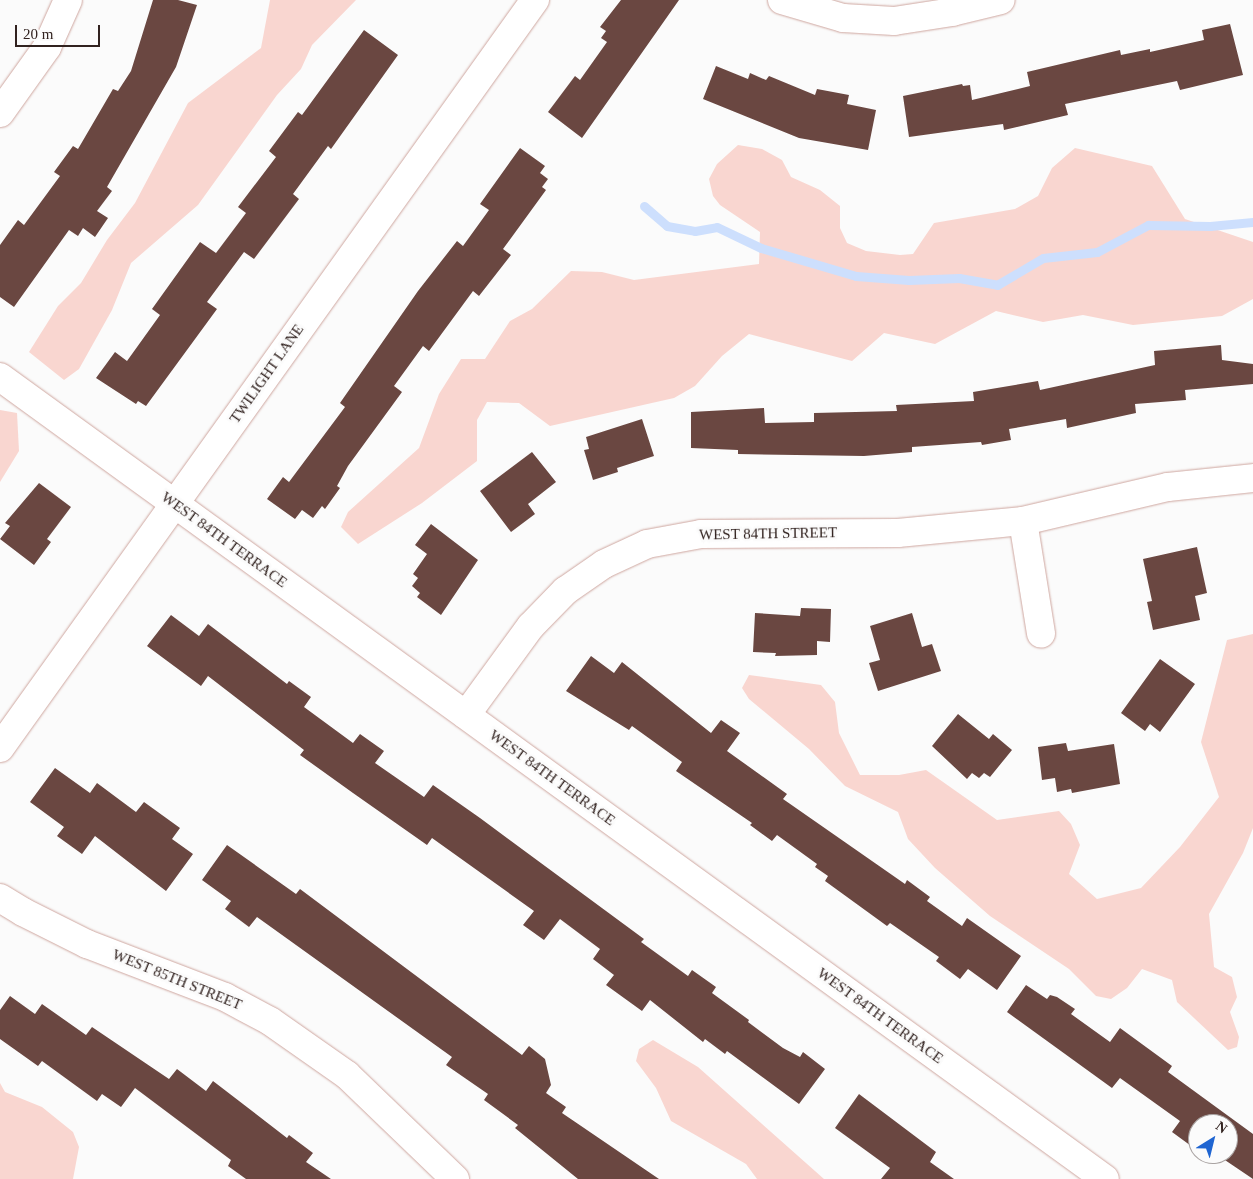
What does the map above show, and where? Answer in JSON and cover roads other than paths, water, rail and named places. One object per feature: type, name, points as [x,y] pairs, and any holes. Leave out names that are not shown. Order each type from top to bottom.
[{"type":"street","points":[[0,113],[47,48],[68,0]]},
{"type":"street","name":"TWILIGHT LANE","points":[[0,748],[176,506],[535,0]]},
{"type":"street","points":[[782,0],[843,18],[894,21],[952,12],[1001,0]]},
{"type":"street","name":"WEST 84TH TERRACE","points":[[0,377],[1104,1179]]},
{"type":"street","name":"WEST 84TH STREET","points":[[466,715],[531,626],[565,591],[604,564],[647,544],[701,534],[898,533],[1023,521],[1168,486],[1253,478]]},
{"type":"street","points":[[1023,521],[1041,634]]},
{"type":"street","name":"WEST 85TH STREET","points":[[0,898],[23,912],[87,944],[225,997],[270,1021],[347,1074],[455,1179]]},
{"type":"waterway","points":[[644,206],[667,226],[695,231],[717,227],[761,248],[856,276],[909,280],[959,278],[997,285],[1043,258],[1097,252],[1148,225],[1210,226],[1253,222]]}]
